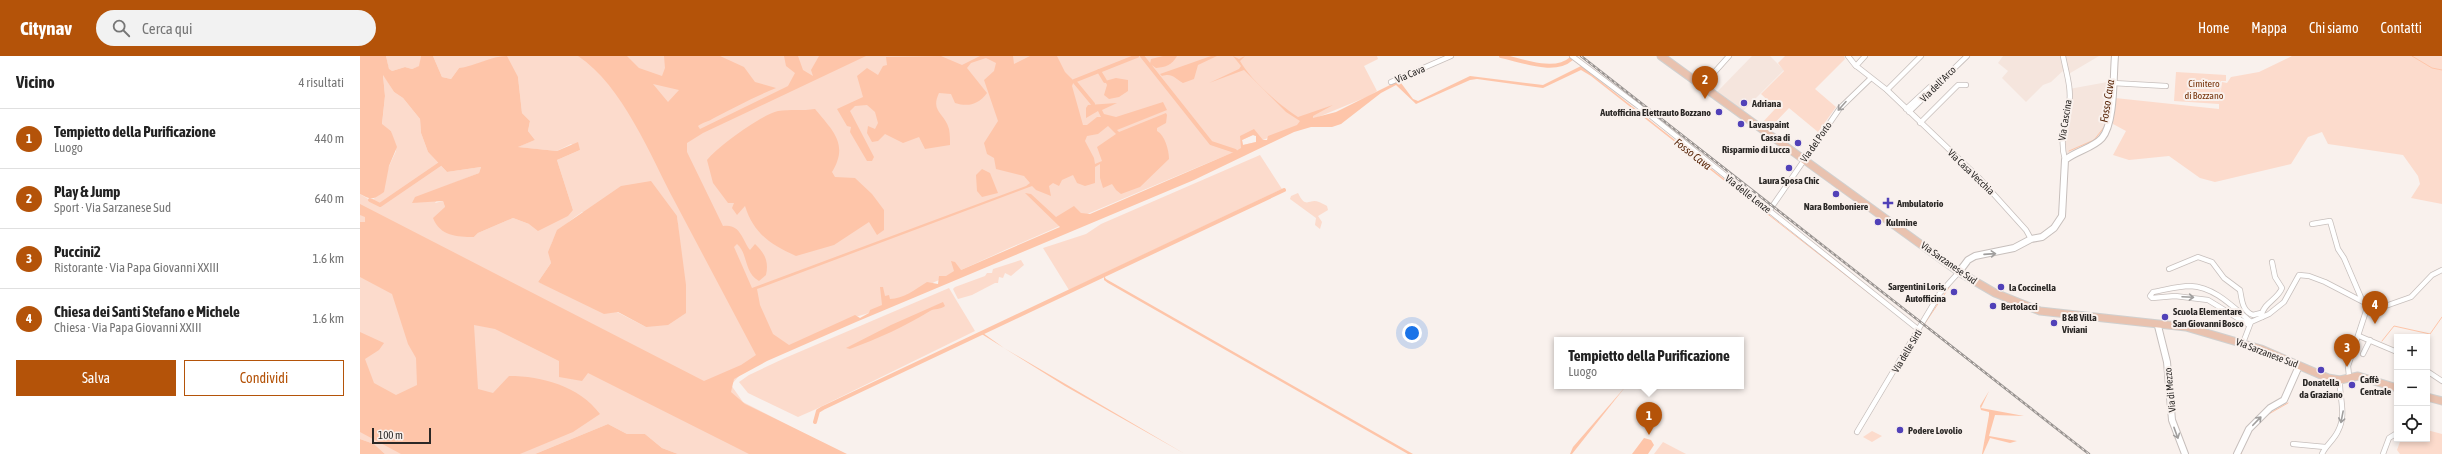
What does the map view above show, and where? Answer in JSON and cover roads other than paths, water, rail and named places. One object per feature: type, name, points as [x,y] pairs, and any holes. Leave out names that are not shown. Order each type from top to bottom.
[{"type":"main road","name":"Via Sarzanese Sud","points":[[1662,56],[1959,272],[1995,293],[2040,312],[2158,326],[2186,327],[2243,343],[2328,378],[2340,380]]},
{"type":"main road","points":[[2340,380],[2349,376],[2358,376],[2394,387]]},
{"type":"main road","points":[[2430,398],[2442,401]]},
{"type":"street","name":"Via Cava","points":[[1391,82],[1452,56]]},
{"type":"street","points":[[1703,85],[1729,56]]},
{"type":"street","name":"Via Casa Vecchia","points":[[1848,56],[1870,79],[1887,90],[1993,192],[2026,230],[2031,239]]},
{"type":"street","points":[[1856,66],[1865,56]]},
{"type":"street","points":[[1887,90],[1921,56]]},
{"type":"street","name":"Via dell'Arco","points":[[1908,111],[1967,56]]},
{"type":"street","name":"Via Cascina","points":[[2063,56],[2069,83],[2070,104],[2061,145],[2065,160]]},
{"type":"street","points":[[1959,272],[1968,260],[1975,256],[2003,252],[2031,239],[2042,237],[2054,228],[2062,216],[2065,160],[2102,138],[2107,130],[2110,116],[2115,56]]},
{"type":"street","name":"Via delle Lenze","points":[[1576,57],[1919,331]]},
{"type":"street","points":[[1908,111],[1940,78]]},
{"type":"street","name":"Via del Porto","points":[[1769,211],[1840,108],[1870,79]]},
{"type":"street","points":[[2113,83],[2166,86]]},
{"type":"street","points":[[1920,123],[1958,85],[1966,85]]},
{"type":"street","points":[[2312,224],[2330,221],[2332,223],[2338,249],[2344,258],[2362,300]]},
{"type":"street","points":[[2170,269],[2198,257],[2212,262],[2224,278],[2240,290],[2241,301],[2246,310],[2253,315],[2262,315]]},
{"type":"street","points":[[2262,315],[2263,309],[2280,294],[2282,288],[2275,277],[2272,262]]},
{"type":"street","name":"Via delle Sirti","points":[[1857,432],[1919,331],[1940,293],[1959,272]]},
{"type":"street","points":[[2243,343],[2250,324],[2284,302],[2297,278],[2302,275],[2325,282],[2378,309],[2404,301],[2411,297],[2432,275],[2441,272]]},
{"type":"street","points":[[2181,288],[2204,288],[2219,295],[2250,324],[2208,300],[2196,297],[2152,298],[2150,296],[2153,292],[2181,288]]},
{"type":"street","points":[[2349,376],[2348,366],[2368,305]]},
{"type":"street","name":"Via di Mezzo","points":[[2158,326],[2167,362],[2172,420],[2185,454]]},
{"type":"street","points":[[2359,336],[2394,351]]},
{"type":"street","points":[[2363,354],[2370,340]]},
{"type":"street","points":[[2237,454],[2249,428],[2267,411],[2284,400],[2299,366]]},
{"type":"street","points":[[2430,373],[2442,381]]},
{"type":"street","points":[[2322,454],[2339,430],[2342,418],[2344,404],[2340,397],[2340,380]]},
{"type":"street","points":[[2383,454],[2389,438],[2394,435]]},
{"type":"street","points":[[2293,444],[2325,448]]},
{"type":"waterway","points":[[1093,104],[1074,81],[1137,56]]},
{"type":"waterway","points":[[1142,56],[1211,143],[1235,151]]},
{"type":"waterway","points":[[1501,56],[1527,63],[1547,66],[1564,63],[1571,59]]},
{"type":"waterway","points":[[2412,56],[2432,68],[2442,70]]},
{"type":"waterway","points":[[1099,71],[1105,81]]},
{"type":"waterway","name":"Fosso Cava","points":[[2107,119],[2110,90]]},
{"type":"waterway","name":"Fosso Cava","points":[[2069,151],[2094,140],[2105,126]]},
{"type":"waterway","points":[[370,200],[380,205],[440,164]]},
{"type":"waterway","points":[[815,422],[818,411],[823,408],[1284,190]]},
{"type":"waterway","name":"Fosso Cava","points":[[1765,212],[1879,301]]},
{"type":"waterway","name":"Fosso Cava","points":[[1919,332],[1950,286]]},
{"type":"waterway","points":[[2382,341],[2394,326],[2430,334],[2442,317]]},
{"type":"waterway","points":[[2267,415],[2288,403]]},
{"type":"waterway","points":[[2241,454],[2242,450]]},
{"type":"railway","points":[[1581,56],[2089,454]]},
{"type":"place","name":"Play & Jump","points":[[1705,99]]},
{"type":"place","name":"Adriana","points":[[1744,103]]},
{"type":"place","name":"Autofficina Elettrauto Bozzano","points":[[1719,112]]},
{"type":"place","name":"Lavaspaint","points":[[1741,124]]},
{"type":"place","name":"Cassa di Risparmio di Lucca","points":[[1798,143]]},
{"type":"place","name":"Laura Sposa Chic","points":[[1789,168]]},
{"type":"place","name":"Nara Bomboniere","points":[[1836,194]]},
{"type":"place","name":"Ambulatorio","points":[[1888,203]]},
{"type":"place","name":"Kulmine","points":[[1878,222]]},
{"type":"place","name":"la Coccinella","points":[[2001,287]]},
{"type":"place","name":"Sargentini Loris, Autofficina","points":[[1954,292]]},
{"type":"place","name":"Bertolacci","points":[[1993,306]]},
{"type":"place","name":"Scuola Elementare San Giovanni Bosco","points":[[2165,317]]},
{"type":"place","name":"B &B Villa Viviani","points":[[2054,323]]},
{"type":"place","name":"Chiesa dei Santi Stefano e Michele","points":[[2375,324]]},
{"type":"place","name":"Puccini2","points":[[2347,367]]},
{"type":"place","name":"Donatella da Graziano","points":[[2321,370]]},
{"type":"place","name":"Caffè Centrale","points":[[2352,385]]},
{"type":"place","name":"Podere Lovolio","points":[[1900,430]]},
{"type":"place","name":"Tempietto della Purificazione","points":[[1649,435]]},
{"type":"park label","name":"Cimitero di Bozzano","points":[[2204,88]]}]
